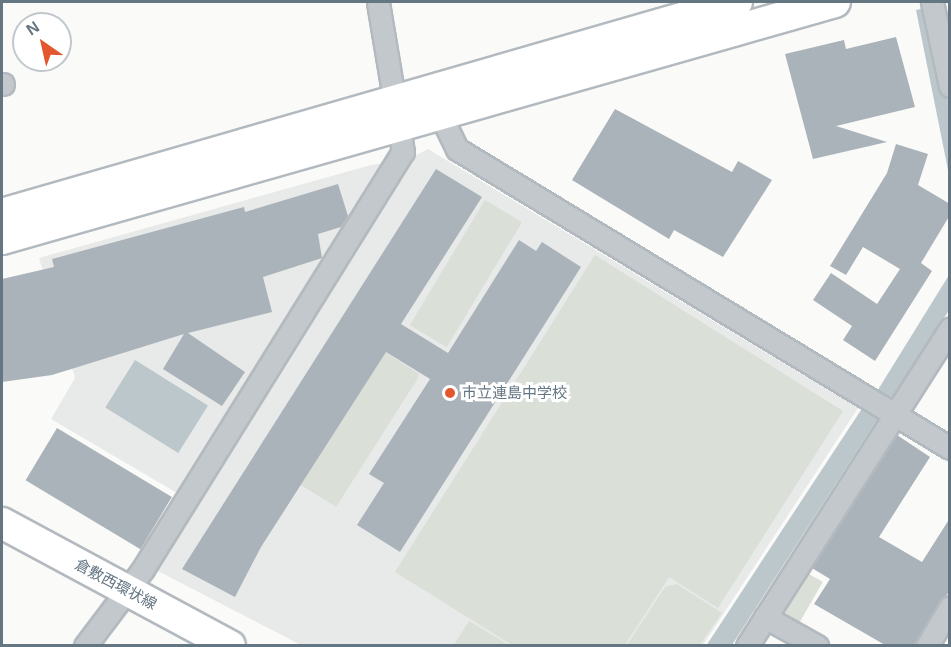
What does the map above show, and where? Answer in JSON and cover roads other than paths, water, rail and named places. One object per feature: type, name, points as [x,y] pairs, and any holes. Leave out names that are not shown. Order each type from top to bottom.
[{"type":"street","points":[[85,645],[126,590],[403,152],[378,2]]},
{"type":"street","points":[[2,218],[397,112],[737,2]]},
{"type":"street","points":[[397,112],[440,114],[835,2]]},
{"type":"street","points":[[932,2],[950,86]]},
{"type":"street","points":[[440,114],[458,149],[892,415],[950,448]]},
{"type":"street","points":[[747,645],[892,415],[950,328]]},
{"type":"street","name":"倉敷西環状線","points":[[2,523],[230,645]]},
{"type":"street","points":[[927,645],[950,607]]},
{"type":"street","points":[[765,617],[817,645]]},
{"type":"place","name":"市立連島中学校","points":[[450,393]]}]
